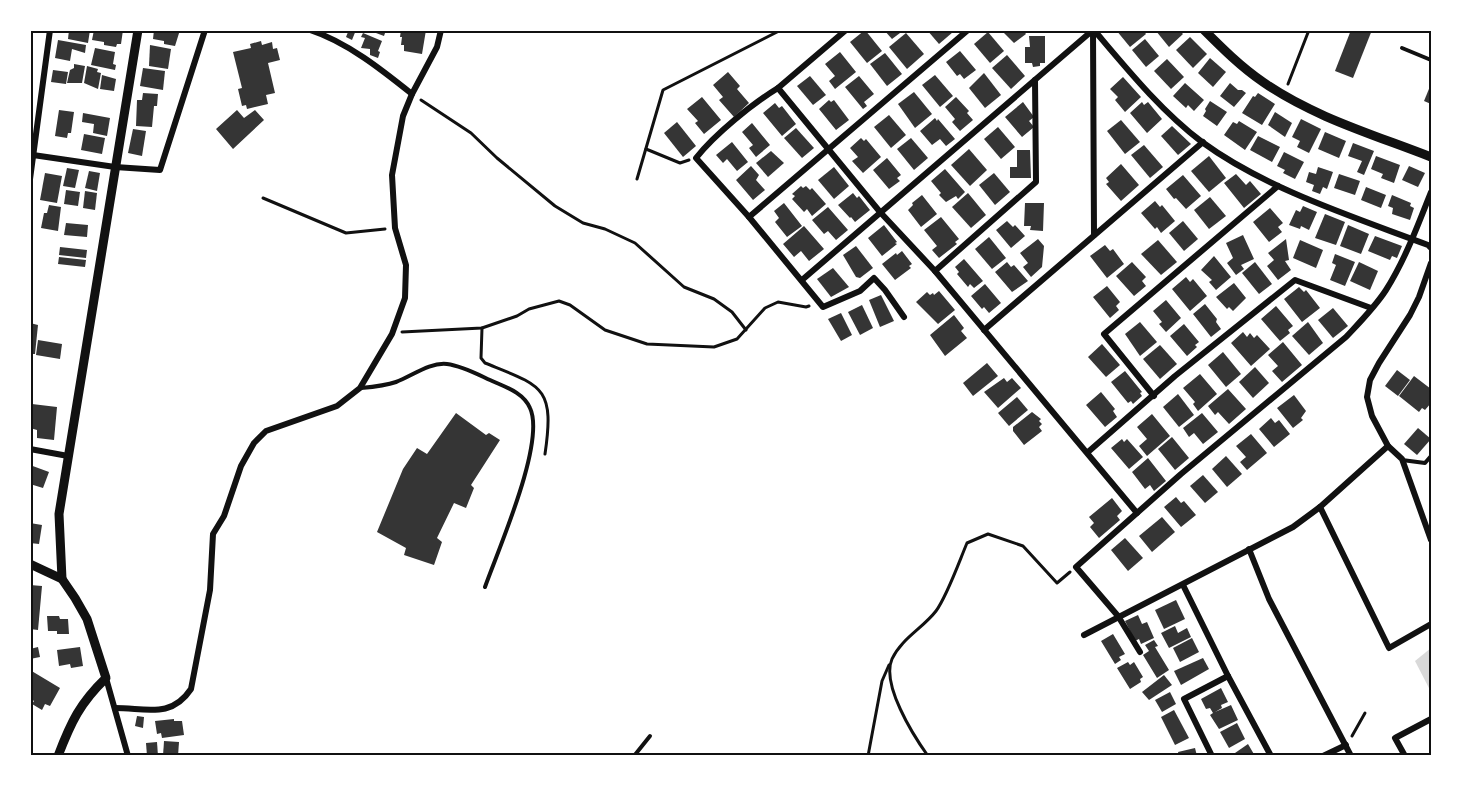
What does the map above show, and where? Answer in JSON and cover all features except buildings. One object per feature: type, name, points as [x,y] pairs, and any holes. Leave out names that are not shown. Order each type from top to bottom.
[{"type":"street","points":[[30,179],[51,30]]},
{"type":"street","points":[[128,756],[116,708],[87,619],[62,579],[59,514],[138,30]]},
{"type":"street","points":[[33,154],[115,167],[160,170],[205,30]]},
{"type":"street","points":[[313,30],[355,52],[412,94]]},
{"type":"street","points":[[116,708],[164,710],[184,699],[191,689],[210,590],[213,534],[224,516],[241,466],[254,443],[266,431],[337,406],[360,388],[392,334],[405,298],[406,265],[395,228],[392,175],[403,116],[437,47],[441,30]]},
{"type":"street","points":[[846,30],[706,146],[696,158],[749,217],[823,307],[860,291],[874,278],[904,317]]},
{"type":"street","points":[[749,217],[968,30]]},
{"type":"street","points":[[802,280],[1093,30]]},
{"type":"street","points":[[1093,30],[1174,118],[1203,142],[1278,186],[1431,248]]},
{"type":"street","points":[[1093,30],[1094,235]]},
{"type":"street","points":[[1204,30],[1243,67],[1282,94],[1326,116],[1431,157]]},
{"type":"street","points":[[935,271],[1036,182],[1035,80]]},
{"type":"street","points":[[778,88],[880,212],[935,271],[1137,513]]},
{"type":"street","points":[[984,330],[1203,142]]},
{"type":"street","points":[[1154,396],[1104,334],[1278,186]]},
{"type":"street","points":[[1140,652],[1118,616],[1076,567],[1346,337],[1385,292],[1412,239],[1431,192]]},
{"type":"street","points":[[1431,263],[1410,315],[1370,380],[1367,397],[1372,416],[1388,446],[1402,459],[1431,540]]},
{"type":"street","points":[[1088,452],[1175,376],[1295,280],[1371,308]]},
{"type":"street","points":[[1084,635],[1293,527],[1320,507],[1388,446]]},
{"type":"street","points":[[30,449],[68,456]]},
{"type":"street","points":[[1320,507],[1389,648],[1431,624]]},
{"type":"street","points":[[1249,549],[1269,599],[1352,756]]},
{"type":"street","points":[[30,564],[62,579]]},
{"type":"street","points":[[1183,585],[1228,676],[1272,756]]},
{"type":"street","points":[[1212,756],[1184,699],[1228,676]]},
{"type":"street","points":[[58,756],[74,717],[89,695],[106,678]]},
{"type":"street","points":[[1405,756],[1395,738],[1431,719]]},
{"type":"street","points":[[1323,756],[1346,746]]},
{"type":"lane","points":[[1402,48],[1431,60]]},
{"type":"lane","points":[[360,388],[396,382],[424,369],[446,363],[517,392],[529,405],[533,416],[533,435],[529,454],[518,495],[485,587]]},
{"type":"lane","points":[[1402,459],[1425,463],[1431,456]]},
{"type":"lane","points":[[634,756],[650,736]]},
{"type":"path","points":[[637,179],[663,90],[781,30]]},
{"type":"path","points":[[1288,84],[1309,30]]},
{"type":"path","points":[[412,94],[471,133],[497,158],[555,206],[583,223],[605,229],[635,243],[684,287],[714,299],[732,312],[746,330]]},
{"type":"path","points":[[646,149],[680,163],[696,158]]},
{"type":"path","points":[[263,198],[346,233],[395,228]]},
{"type":"path","points":[[392,334],[482,328],[517,316],[529,309],[559,301],[570,305],[605,330],[647,344],[714,347],[736,339],[765,308],[778,302],[806,308],[818,302]]},
{"type":"path","points":[[868,756],[882,681],[892,658],[937,609],[968,543],[988,534],[1023,546],[1057,583],[1076,567]]},
{"type":"path","points":[[892,658],[889,673],[904,719],[928,756]]},
{"type":"path","points":[[1346,746],[1365,713]]},
{"type":"shaded area","points":[[1431,648],[1431,692],[1415,661]]}]
